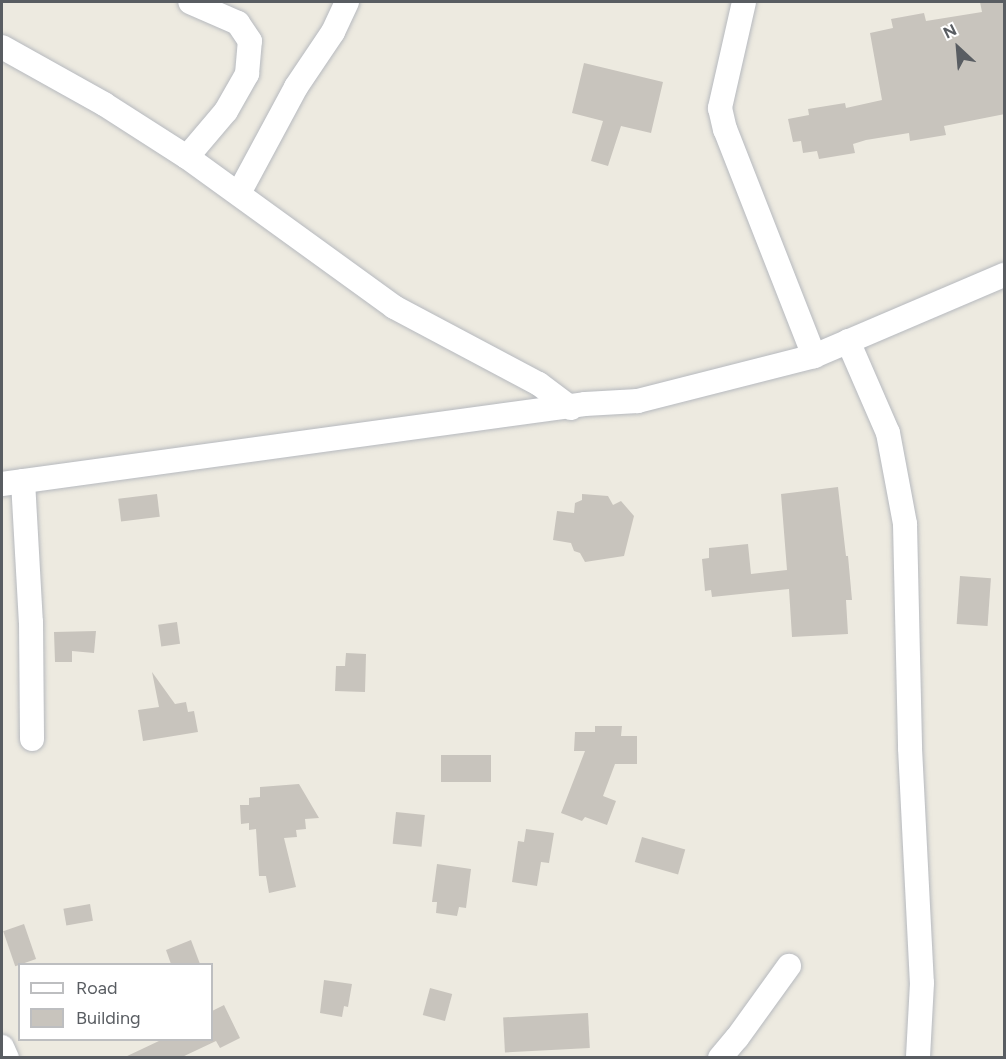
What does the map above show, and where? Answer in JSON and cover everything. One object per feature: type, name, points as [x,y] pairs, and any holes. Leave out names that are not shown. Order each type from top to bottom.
[{"type":"street","points":[[187,157],[226,111],[247,74],[250,41],[238,23],[190,2]]},
{"type":"street","points":[[239,193],[296,87],[333,32],[347,2]]},
{"type":"street","points":[[744,2],[720,108],[725,129],[814,356]]},
{"type":"street","points":[[2,47],[104,104],[187,157],[239,193],[356,282],[394,307],[539,384],[571,408]]},
{"type":"street","points":[[32,739],[31,622],[12,483],[571,408],[585,404],[638,401],[814,356],[1005,275]]},
{"type":"street","points":[[848,341],[888,433],[905,524],[910,748],[922,983],[918,1058]]},
{"type":"street","points":[[720,1058],[789,966]]},
{"type":"street","points":[[2,1047],[7,1058]]},
{"type":"building","points":[[980,2],[1005,2],[1005,114],[944,126],[946,135],[910,141],[909,133],[866,140],[853,144],[855,153],[819,159],[817,151],[803,153],[801,141],[793,142],[788,119],[809,115],[808,109],[845,103],[846,108],[882,100],[870,33],[893,28],[891,19],[924,13],[926,21],[982,12]]},
{"type":"building","points":[[584,63],[663,82],[651,133],[621,126],[608,166],[591,161],[603,121],[572,113]]},
{"type":"building","points":[[838,487],[852,600],[846,600],[848,634],[792,637],[789,589],[712,597],[711,590],[705,591],[702,559],[709,558],[709,548],[748,544],[751,574],[787,570],[781,494]]},
{"type":"building","points":[[157,494],[160,517],[121,522],[118,499]]},
{"type":"building","points":[[582,494],[608,496],[613,505],[621,501],[634,516],[624,556],[585,562],[580,553],[574,551],[571,543],[553,540],[557,511],[574,513],[575,503],[582,500]]},
{"type":"building","points":[[960,576],[991,578],[988,626],[957,624]]},
{"type":"building","points":[[177,622],[180,644],[161,646],[158,625]]},
{"type":"building","points":[[96,631],[94,653],[72,651],[72,662],[55,662],[54,632]]},
{"type":"building","points":[[346,653],[366,654],[365,692],[335,691],[336,666],[345,666]]},
{"type":"building","points":[[152,672],[175,704],[186,702],[188,712],[194,711],[198,732],[143,741],[138,710],[159,707]]},
{"type":"building","points":[[595,726],[622,726],[621,736],[637,736],[637,764],[615,764],[603,796],[616,801],[607,825],[585,817],[582,821],[561,813],[585,751],[574,751],[575,732],[595,732]]},
{"type":"building","points":[[441,755],[491,755],[491,782],[441,782]]},
{"type":"building","points":[[299,784],[319,818],[305,819],[306,829],[296,830],[297,837],[284,838],[296,887],[269,893],[266,876],[259,876],[256,829],[249,830],[249,823],[241,824],[240,805],[249,805],[249,798],[260,797],[260,787]]},
{"type":"building","points":[[396,812],[425,815],[421,847],[393,844]]},
{"type":"building","points":[[526,829],[554,833],[549,863],[541,862],[537,886],[512,882],[518,841],[524,842]]},
{"type":"building","points":[[642,837],[685,849],[678,874],[635,862]]},
{"type":"building","points":[[437,864],[471,869],[466,908],[459,907],[457,916],[436,913],[437,902],[432,902]]},
{"type":"building","points":[[90,904],[93,921],[66,925],[63,909]]},
{"type":"building","points":[[24,924],[36,959],[18,963],[15,966],[3,931]]},
{"type":"building","points":[[191,940],[200,963],[171,963],[166,950]]},
{"type":"building","points":[[324,980],[352,984],[348,1007],[344,1006],[342,1017],[320,1013]]},
{"type":"building","points":[[430,988],[452,994],[445,1021],[423,1015]]},
{"type":"building","points":[[224,1005],[240,1038],[220,1048],[216,1041],[180,1058],[123,1058],[159,1041],[213,1041],[213,1010]]},
{"type":"building","points":[[588,1013],[590,1048],[505,1052],[503,1017]]}]
